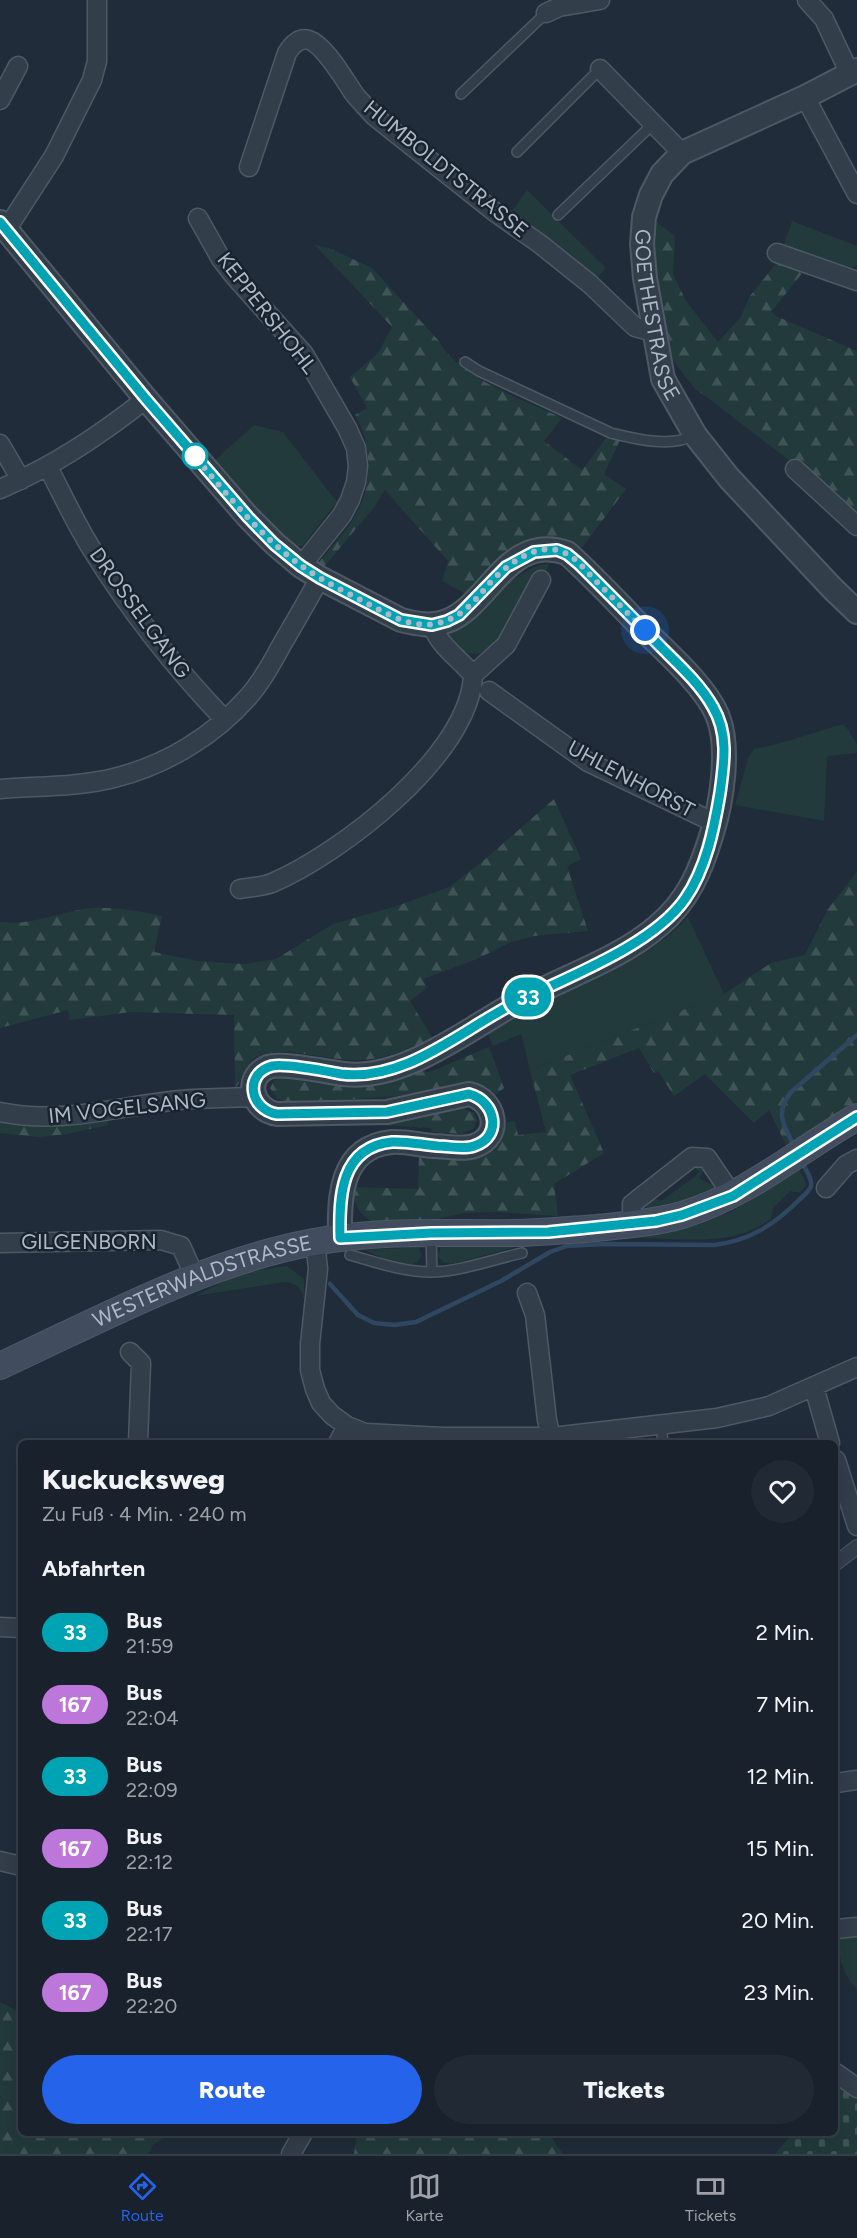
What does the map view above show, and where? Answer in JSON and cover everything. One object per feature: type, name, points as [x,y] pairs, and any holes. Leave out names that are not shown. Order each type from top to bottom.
[{"type":"main road","name":"WESTERWALDSTRASSE","points":[[0,1366],[195,1277],[236,1262],[315,1241],[345,1246],[431,1233],[538,1232],[632,1225],[682,1215],[733,1196],[857,1117]]},
{"type":"street","points":[[97,0],[97,61],[92,80],[54,156],[3,226],[146,399],[248,517],[301,566],[401,620],[432,625],[447,621],[459,615],[496,575],[522,557],[545,550],[557,550],[567,554],[677,663],[713,706],[724,739],[724,765],[715,823],[694,884],[675,912],[642,939],[512,1005],[434,1051],[400,1065],[376,1073],[352,1075],[274,1066],[262,1071],[257,1077],[254,1083],[254,1096],[260,1107],[277,1114],[387,1112],[469,1094],[480,1098],[489,1107],[493,1121],[492,1129],[488,1137],[476,1146],[394,1142],[363,1150],[352,1164],[341,1194],[339,1208],[345,1246]]},
{"type":"street","points":[[546,13],[559,7],[600,0]]},
{"type":"street","points":[[807,0],[824,19],[854,72]]},
{"type":"street","name":"HUMBOLDTSTRASSE","points":[[249,167],[287,53],[293,44],[300,40],[308,40],[325,53],[374,116],[590,284],[635,327],[654,332]]},
{"type":"street","points":[[0,100],[18,66]]},
{"type":"street","points":[[600,69],[681,153]]},
{"type":"street","name":"GOETHESTRASSE","points":[[854,72],[805,97],[681,153],[662,174],[651,195],[644,217],[642,244],[663,379],[695,435],[729,478],[857,612]]},
{"type":"street","points":[[805,97],[857,194]]},
{"type":"street","name":"KEPPERSHOHL","points":[[198,218],[221,259],[235,277],[304,354],[347,428],[356,448],[357,474],[350,500],[342,515],[301,566]]},
{"type":"street","points":[[777,253],[857,281]]},
{"type":"street","points":[[0,489],[48,467],[102,433],[146,399]]},
{"type":"street","points":[[0,444],[21,480]]},
{"type":"street","name":"DROSSELGANG","points":[[48,467],[90,546],[128,604],[166,655],[225,720]]},
{"type":"street","points":[[795,469],[857,526]]},
{"type":"street","points":[[0,789],[85,783],[139,771],[187,748],[225,720],[250,696],[266,673],[320,578]]},
{"type":"street","points":[[473,675],[506,645],[541,580]]},
{"type":"street","points":[[240,889],[269,884],[296,871],[378,816],[412,784],[443,746],[460,719],[473,688],[473,675],[442,644],[432,625]]},
{"type":"street","name":"UHLENHORST","points":[[489,691],[588,762],[715,823]]},
{"type":"street","name":"IM VOGELSANG","points":[[0,1112],[58,1118],[179,1100],[254,1096]]},
{"type":"street","points":[[632,1225],[632,1204],[692,1157],[707,1158],[733,1196]]},
{"type":"street","points":[[826,1188],[846,1165],[857,1159]]},
{"type":"street","name":"GILGENBORN","points":[[0,1243],[161,1240],[181,1246],[195,1277]]},
{"type":"street","points":[[315,1241],[318,1269],[310,1344],[310,1370],[321,1402],[347,1426],[365,1433],[443,1440],[552,1440],[717,1418],[759,1408],[814,1387],[857,1367]]},
{"type":"street","points":[[527,1293],[535,1315],[547,1420],[552,1440]]},
{"type":"street","points":[[130,1352],[141,1363],[138,1440]]},
{"type":"street","points":[[814,1387],[830,1440]]},
{"type":"street","points":[[340,1440],[347,1426]]},
{"type":"street","points":[[838,1466],[857,1526]]},
{"type":"street","points":[[838,1561],[857,1547]]},
{"type":"street","points":[[0,1627],[18,1628]]},
{"type":"street","points":[[838,1783],[857,1780]]},
{"type":"street","points":[[0,1861],[18,1865]]},
{"type":"street","points":[[838,1929],[857,1927]]},
{"type":"street","points":[[838,2074],[857,2088]]},
{"type":"street","points":[[291,2154],[301,2136]]},
{"type":"lane","points":[[461,93],[546,13]]},
{"type":"lane","points":[[517,152],[600,69]]},
{"type":"lane","points":[[558,215],[653,124]]},
{"type":"lane","points":[[465,362],[511,387],[611,433],[675,442],[686,441],[695,435]]},
{"type":"lane","points":[[431,1233],[432,1272]]},
{"type":"lane","points":[[345,1246],[408,1270],[432,1272],[452,1270],[522,1253]]},
{"type":"lane","points":[[661,1424],[663,1440]]},
{"type":"green space","points":[[527,190],[606,268],[594,281],[510,214]]},
{"type":"green space","points":[[655,221],[675,236],[673,274],[686,301],[718,342],[740,318],[750,296],[778,261],[804,271],[771,312],[857,351],[857,518],[802,470],[695,389],[675,363],[667,344],[654,257]]},
{"type":"green space","points":[[792,221],[857,246],[857,265],[848,269],[783,247]]},
{"type":"green space","points":[[315,245],[329,248],[372,268],[439,341],[448,354],[476,377],[562,418],[544,441],[582,470],[607,437],[620,440],[604,474],[626,489],[581,549],[564,540],[547,538],[532,541],[503,557],[466,594],[442,581],[448,561],[385,490],[375,506],[323,568],[319,562],[354,518],[365,493],[367,480],[368,453],[355,415],[367,408],[350,377],[378,353],[392,327]]},
{"type":"green space","points":[[254,425],[283,432],[337,502],[302,546],[293,547],[271,528],[214,461]]},
{"type":"green space","points":[[550,563],[546,572],[540,570],[534,573],[508,627],[488,650],[476,654],[464,651],[453,643],[448,635],[462,628],[474,618],[508,584],[534,567]]},
{"type":"green space","points":[[844,724],[857,744],[857,753],[827,756],[824,821],[735,805],[748,758],[754,749]]},
{"type":"green space","points":[[554,799],[581,859],[567,866],[588,931],[534,936],[511,942],[477,959],[423,979],[427,988],[410,1001],[433,1039],[396,1053],[367,1060],[345,1060],[290,1052],[265,1054],[251,1061],[235,1088],[234,1015],[131,1012],[70,1020],[68,1010],[0,1028],[0,922],[31,921],[73,911],[112,908],[162,916],[154,952],[197,961],[244,964],[276,959],[333,924],[397,906],[449,887],[483,861]]},
{"type":"green space","points":[[857,872],[857,1101],[787,1147],[769,1110],[754,1123],[705,1074],[674,1096],[658,1071],[654,1073],[639,1048],[570,1075],[604,1153],[554,1184],[558,1216],[497,1212],[464,1213],[429,1221],[373,1222],[361,1212],[354,1198],[353,1187],[418,1189],[419,1154],[461,1159],[483,1155],[501,1138],[507,1122],[515,1121],[518,1135],[546,1132],[530,1070],[724,994],[771,963],[805,955],[828,909]]},
{"type":"green space","points":[[688,917],[724,994],[530,1070],[521,1034],[493,1046],[488,1034],[500,1025],[540,1002],[638,956],[673,932]]},
{"type":"green space","points":[[489,1047],[504,1088],[496,1095],[487,1087],[471,1084],[397,1096],[285,1101],[277,1099],[270,1088],[274,1081],[282,1077],[336,1085],[374,1083],[422,1069],[426,1072],[432,1071]]},
{"type":"green space","points":[[462,1108],[474,1113],[477,1120],[474,1128],[462,1134],[432,1132],[431,1128],[343,1123],[427,1115]]},
{"type":"green space","points":[[108,1119],[108,1125],[67,1134],[39,1137],[0,1133],[0,1120],[40,1125]]},
{"type":"green space","points":[[691,1166],[707,1166],[699,1178],[710,1184],[715,1176],[722,1187],[685,1200],[647,1208],[651,1196],[661,1201],[696,1176],[699,1171]]},
{"type":"green space","points":[[799,1170],[806,1186],[799,1193],[790,1191],[773,1208],[771,1219],[756,1228],[724,1238],[692,1240],[641,1238],[731,1212]]},
{"type":"green space","points":[[527,1244],[451,1264],[443,1262],[438,1256],[441,1246]]},
{"type":"green space","points":[[418,1247],[422,1255],[412,1264],[396,1263],[365,1250]]},
{"type":"green space","points":[[287,1266],[304,1279],[304,1299],[298,1287],[285,1282],[195,1296],[243,1272]]},
{"type":"green space","points":[[857,1931],[857,1989],[844,1970],[839,1950],[839,1934]]},
{"type":"green space","points":[[0,2002],[18,2011],[18,2136],[166,2136],[153,2145],[148,2154],[0,2154]]},
{"type":"green space","points":[[838,2083],[857,2096],[857,2154],[775,2154],[790,2136],[838,2136]]},
{"type":"green space","points":[[357,2136],[550,2136],[563,2154],[354,2154]]},
{"type":"waterway","points":[[795,1148],[782,1120],[786,1100],[791,1092],[857,1035]]},
{"type":"waterway","points":[[330,1284],[358,1315],[374,1323],[395,1325],[416,1322],[501,1281],[550,1252],[567,1246],[714,1245],[739,1240],[770,1224],[808,1192],[811,1180],[801,1161]]},
{"type":"bus line","name":"33","points":[[0,222],[146,399],[248,517],[274,544],[301,566],[401,620],[432,625],[459,615],[496,575],[522,557],[534,552],[557,550],[567,554],[579,564],[677,663],[704,693],[718,717],[724,739],[724,765],[715,823],[694,884],[675,912],[657,928],[625,949],[512,1005],[434,1051],[400,1065],[376,1073],[352,1075],[274,1066],[262,1071],[257,1077],[254,1083],[254,1096],[260,1107],[270,1113],[387,1112],[469,1094],[480,1098],[492,1112],[492,1129],[488,1137],[482,1143],[470,1148],[394,1142],[363,1150],[352,1164],[341,1194],[340,1238],[431,1233],[548,1232],[632,1225],[682,1215],[733,1196],[857,1117]]},
{"type":"route","points":[[195,456],[189,450],[274,544],[301,566],[401,620],[432,625],[447,621],[459,615],[506,567],[534,552],[557,550],[567,554],[579,564],[645,630]]}]
